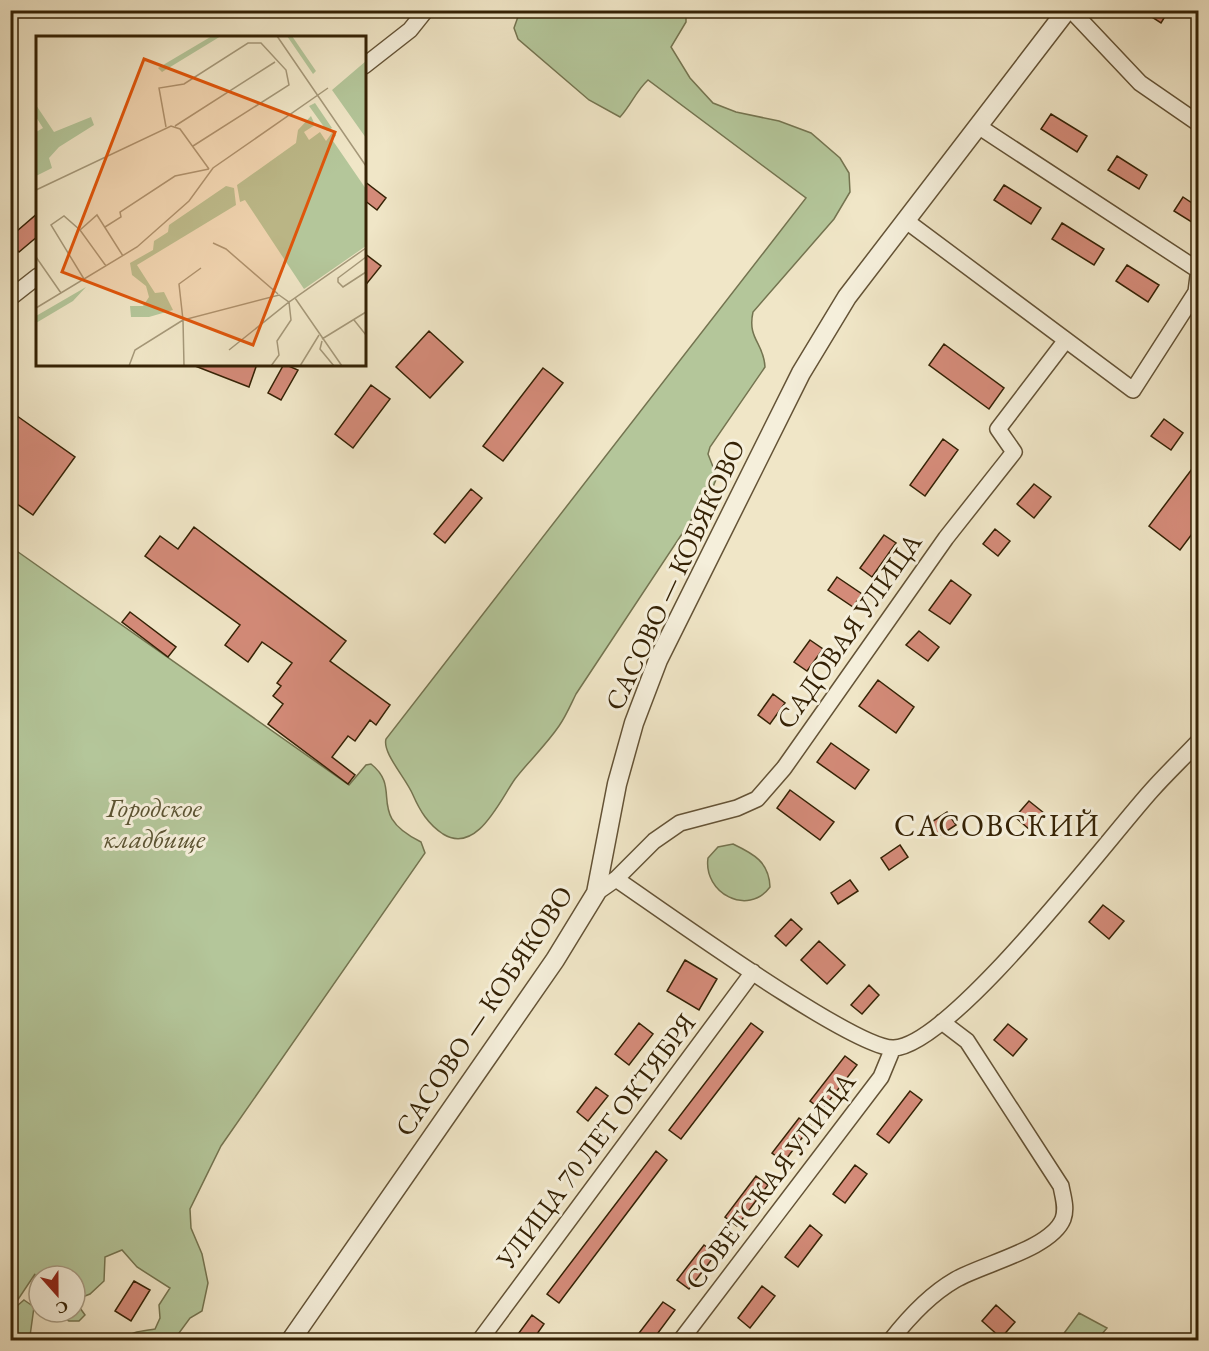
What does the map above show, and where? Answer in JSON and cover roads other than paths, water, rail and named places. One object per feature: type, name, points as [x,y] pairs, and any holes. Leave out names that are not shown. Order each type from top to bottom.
[{"type":"street","points":[[366,64],[410,30],[426,10]]},
{"type":"street","points":[[1069,10],[1140,83],[1198,123]]},
{"type":"street","name":"САСОВО — КОБЯКОВО","points":[[291,1341],[555,960],[596,893],[617,784],[634,723],[658,660],[801,373],[847,297],[1069,10]]},
{"type":"street","points":[[978,126],[1198,270]]},
{"type":"street","points":[[905,220],[1133,390],[1196,292],[1198,276]]},
{"type":"street","points":[[10,298],[36,278]]},
{"type":"street","name":"САДОВАЯ УЛИЦА","points":[[596,893],[616,879],[654,841],[680,823],[750,804],[784,768],[946,538],[1014,452],[998,429],[1065,340]]},
{"type":"street","points":[[616,879],[753,972],[858,1038],[893,1048],[917,1040],[942,1022],[1008,958],[1054,907],[1151,790],[1198,742]]},
{"type":"street","name":"УЛИЦА 70 ЛЕТ ОКТЯБРЯ","points":[[480,1341],[753,972]]},
{"type":"street","points":[[891,1341],[930,1297],[955,1279],[1032,1246],[1052,1233],[1062,1219],[1065,1204],[1061,1186],[967,1041],[942,1022]]},
{"type":"street","name":"СОВЕТСКАЯ УЛИЦА","points":[[681,1341],[881,1077],[893,1048]]},
{"type":"district","name":"САСОВСКИЙ","points":[[997,826]]},
{"type":"park label","name":"Городское кладбище","points":[[154,824]]}]
